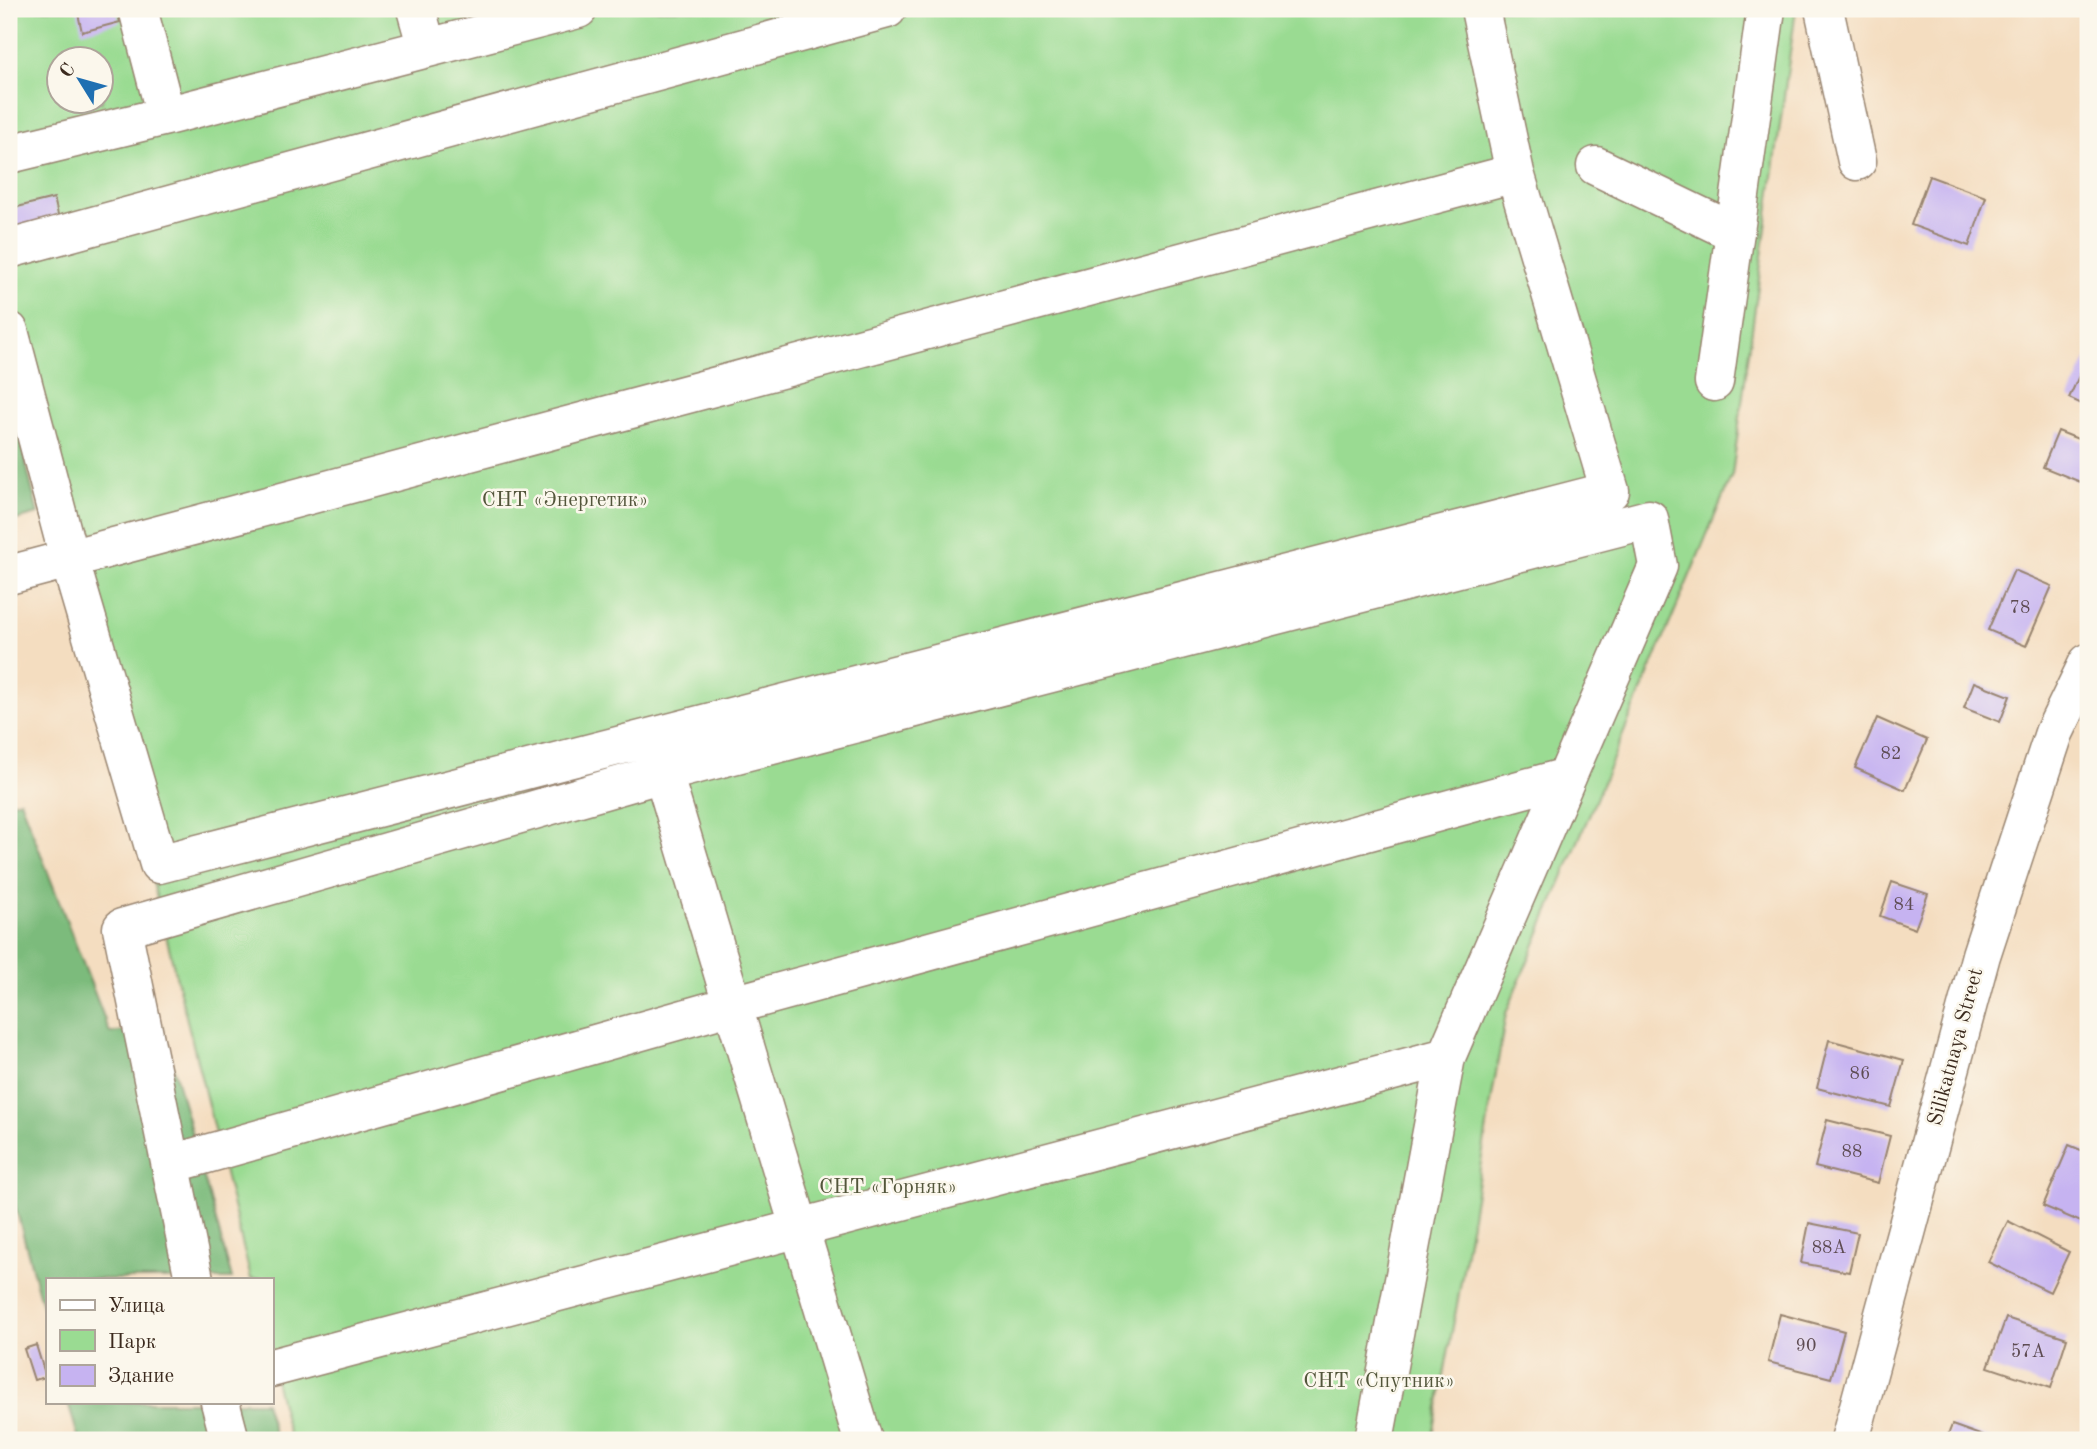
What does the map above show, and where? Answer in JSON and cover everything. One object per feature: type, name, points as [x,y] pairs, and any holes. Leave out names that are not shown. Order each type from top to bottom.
[{"type":"street","points":[[138,9],[166,116]]},
{"type":"street","points":[[416,9],[427,48]]},
{"type":"street","points":[[9,154],[578,9]]},
{"type":"street","points":[[9,249],[887,9]]},
{"type":"street","points":[[9,331],[69,558],[159,864],[1610,491],[1515,173],[1480,9]]},
{"type":"street","points":[[1714,382],[1766,9]]},
{"type":"street","points":[[1824,9],[1857,160]]},
{"type":"street","points":[[1596,166],[1735,233]]},
{"type":"street","points":[[9,575],[1515,173]]},
{"type":"street","points":[[194,1278],[122,929],[663,773],[1649,519],[1658,566],[1447,1057],[1374,1440]]},
{"type":"street","name":"Silikatnaya Street","points":[[1850,1440],[1981,955],[2054,733],[2088,663]]},
{"type":"street","points":[[663,773],[863,1440]]},
{"type":"street","points":[[171,1164],[733,1005],[1567,777]]},
{"type":"street","points":[[273,1367],[1447,1057]]},
{"type":"street","points":[[221,1404],[230,1440]]},
{"type":"green space","name":"СНТ «Энергетик»","points":[[9,9],[1796,9],[1732,475],[1506,1013],[1432,1440],[290,1440],[273,1372],[273,1278],[251,1278],[9,300]]},
{"type":"green space","points":[[9,392],[38,514],[9,522]]},
{"type":"green space","points":[[20,800],[110,1033],[162,1026],[232,1278],[46,1278],[46,1320],[9,1182],[9,803]]},
{"type":"green space","points":[[69,1404],[266,1404],[276,1440],[79,1440]]},
{"type":"building","points":[[77,9],[116,9],[120,22],[82,32]]},
{"type":"building","points":[[1929,176],[1986,197],[1969,246],[1911,225]]},
{"type":"building","points":[[54,198],[62,231],[9,245],[9,209]]},
{"type":"building","points":[[2088,356],[2088,407],[2069,398]]},
{"type":"building","points":[[2058,431],[2088,443],[2088,485],[2043,467]]},
{"type":"building","points":[[2014,570],[2052,586],[2026,646],[1988,630]]},
{"type":"building","points":[[1974,682],[2010,696],[2000,722],[1964,708]]},
{"type":"building","points":[[1877,718],[1927,740],[1905,790],[1855,768]]},
{"type":"building","points":[[1892,882],[1928,894],[1915,929],[1880,916]]},
{"type":"building","points":[[1829,1040],[1904,1060],[1891,1107],[1817,1088]]},
{"type":"building","points":[[1827,1120],[1890,1136],[1878,1183],[1815,1167]]},
{"type":"building","points":[[2069,1145],[2088,1153],[2088,1225],[2043,1206]]},
{"type":"building","points":[[2008,1221],[2069,1252],[2050,1292],[1988,1262]]},
{"type":"building","points":[[1809,1223],[1858,1233],[1849,1272],[1801,1263]]},
{"type":"building","points":[[1780,1314],[1844,1331],[1831,1378],[1768,1362]]},
{"type":"building","points":[[2006,1318],[2067,1338],[2051,1388],[1988,1367]]},
{"type":"building","points":[[36,1345],[46,1377],[34,1380],[24,1349]]},
{"type":"building","points":[[1952,1425],[1994,1440],[1946,1440]]},
{"type":"park label","name":"СНТ «Горняк»","points":[[888,1187]]},
{"type":"park label","name":"СНТ «Спутник»","points":[[1379,1381]]}]
